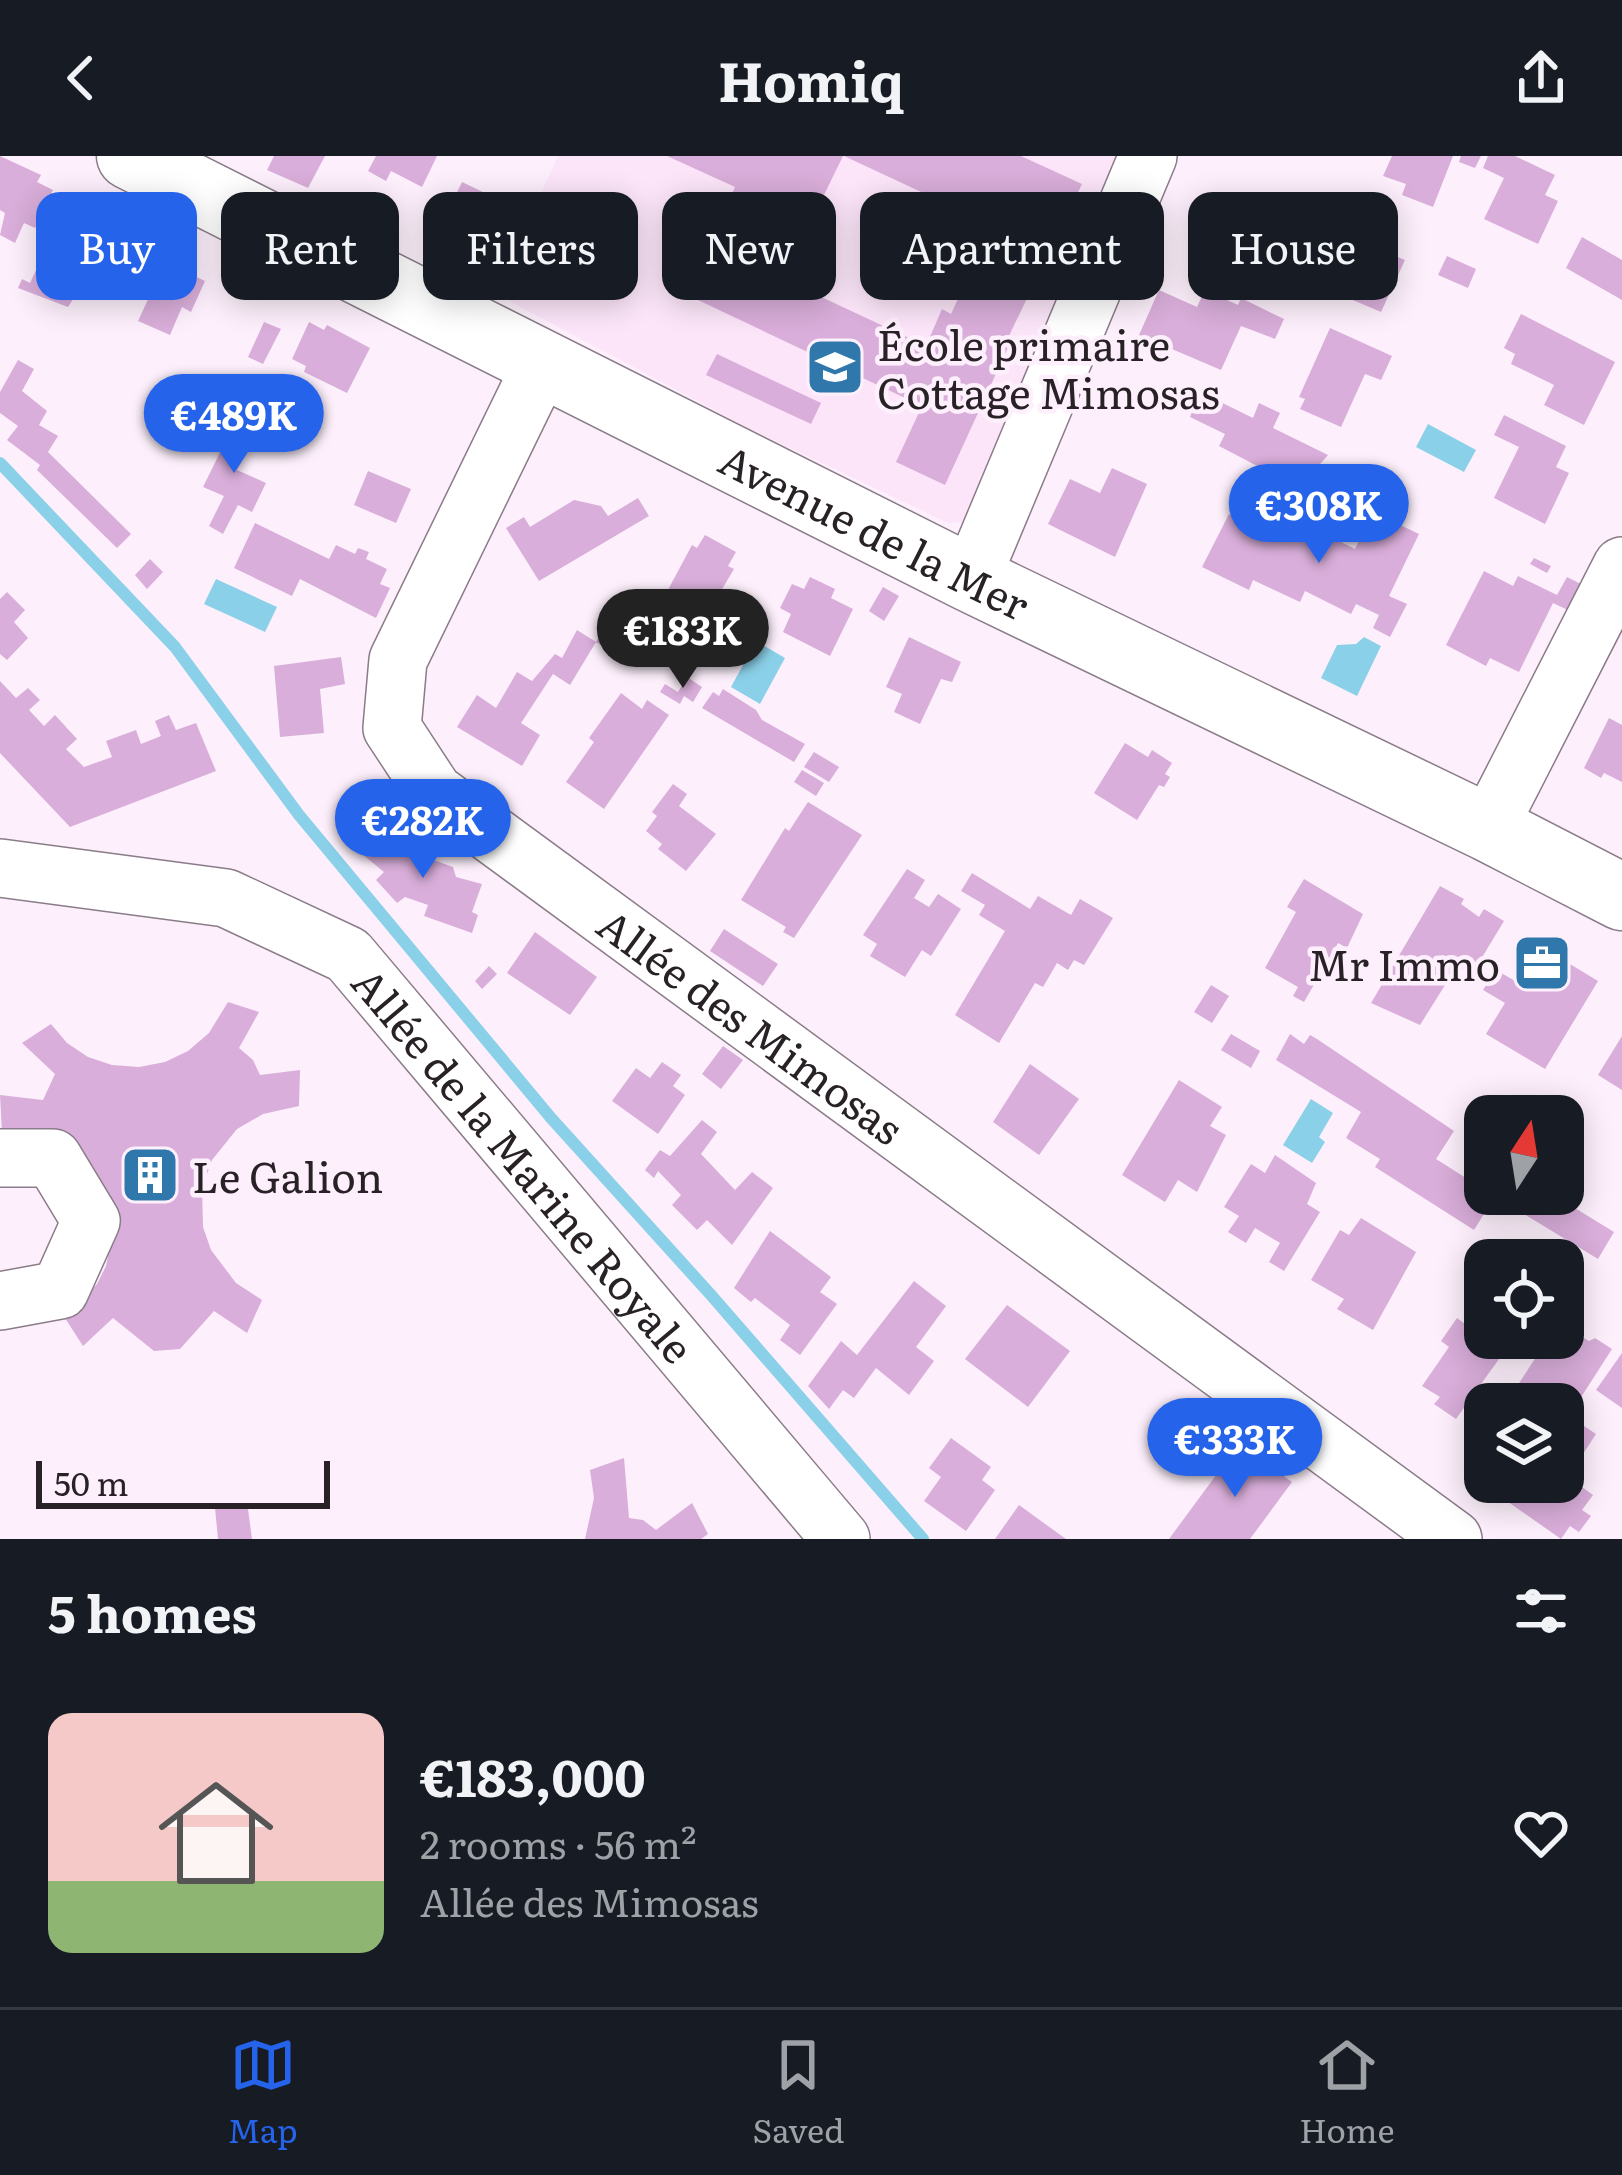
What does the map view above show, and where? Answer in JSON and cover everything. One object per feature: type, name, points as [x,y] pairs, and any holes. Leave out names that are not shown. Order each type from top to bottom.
[{"type":"main road","name":"Avenue de la Mer","points":[[130,156],[970,579],[1622,897]]},
{"type":"street","points":[[970,579],[1148,156]]},
{"type":"street","name":"Allée des Mimosas","points":[[543,362],[398,660],[392,728],[434,792],[1453,1539]]},
{"type":"street","points":[[1488,828],[1622,566]]},
{"type":"street","name":"Allée de la Marine Royale","points":[[0,868],[226,898],[348,955],[841,1539]]},
{"type":"street","points":[[0,1158],[53,1158],[92,1221],[60,1289],[0,1301]]},
{"type":"shaded area","name":"École primaire Cottage Mimosas","points":[[558,156],[1129,156],[1113,192],[860,192],[860,300],[1067,300],[976,509],[963,522],[948,523],[756,432],[511,302],[638,300],[638,192],[542,192]]},
{"type":"water","points":[[1428,424],[1476,450],[1464,472],[1416,447]]},
{"type":"water","points":[[216,579],[277,607],[265,632],[204,604]]},
{"type":"water","points":[[646,604],[670,626],[674,621],[693,631],[676,659],[648,642],[646,633],[633,624]]},
{"type":"water","points":[[1364,637],[1381,646],[1357,696],[1321,678],[1337,645],[1356,644]]},
{"type":"water","points":[[756,641],[785,658],[760,704],[731,687]]},
{"type":"water","points":[[1311,1099],[1333,1113],[1319,1137],[1325,1142],[1312,1163],[1283,1145]]},
{"type":"building","points":[[0,156],[41,175],[37,182],[53,190],[36,192],[36,226],[24,223],[15,243],[0,235],[5,213],[0,210]]},
{"type":"building","points":[[274,156],[325,156],[308,188],[267,170]]},
{"type":"building","points":[[376,156],[437,156],[422,187],[391,171],[386,181],[368,171]]},
{"type":"building","points":[[667,156],[843,156],[825,192],[733,192],[735,187]]},
{"type":"building","points":[[844,156],[1021,156],[1082,184],[1078,192],[921,192]]},
{"type":"building","points":[[1392,156],[1453,156],[1433,207],[1402,195],[1406,184],[1383,176]]},
{"type":"building","points":[[1461,156],[1481,156],[1475,168],[1459,162]]},
{"type":"building","points":[[1488,156],[1515,156],[1555,175],[1545,195],[1558,201],[1538,244],[1484,219],[1504,178],[1483,168]]},
{"type":"building","points":[[462,182],[483,192],[457,192]]},
{"type":"building","points":[[1582,237],[1622,260],[1622,300],[1566,268]]},
{"type":"building","points":[[1447,256],[1476,269],[1468,288],[1438,275]]},
{"type":"building","points":[[36,270],[36,295],[18,288],[22,279],[30,283]]},
{"type":"building","points":[[1164,292],[1197,307],[1200,300],[1238,305],[1245,300],[1284,319],[1275,339],[1241,326],[1221,370],[1139,335],[1155,300],[1164,300]]},
{"type":"building","points":[[148,300],[196,300],[191,312],[182,307],[170,335],[138,321]]},
{"type":"building","points":[[698,300],[828,300],[926,346],[942,309],[951,314],[957,300],[1026,300],[945,485],[896,462],[922,406]]},
{"type":"building","points":[[1353,300],[1387,300],[1381,312]]},
{"type":"building","points":[[1521,314],[1615,362],[1584,425],[1544,405],[1554,385],[1511,364],[1515,354],[1504,348]]},
{"type":"building","points":[[264,322],[281,329],[263,364],[248,357]]},
{"type":"building","points":[[309,322],[324,330],[327,325],[370,348],[347,393],[304,372],[306,366],[292,359]]},
{"type":"building","points":[[1330,328],[1392,356],[1381,380],[1365,374],[1341,427],[1300,409],[1305,399],[1299,397]]},
{"type":"building","points":[[717,354],[821,403],[811,424],[706,375]]},
{"type":"building","points":[[18,360],[34,369],[22,391],[47,411],[39,425],[58,436],[48,452],[131,534],[117,548],[37,470],[40,465],[7,440],[18,426],[0,413],[0,392]]},
{"type":"building","points":[[282,381],[303,390],[292,413],[305,419],[296,437],[290,434],[286,441],[259,427]]},
{"type":"building","points":[[1200,392],[1253,418],[1259,403],[1280,413],[1273,428],[1328,455],[1313,472],[1323,480],[1311,494],[1219,446],[1225,434],[1190,417]]},
{"type":"building","points":[[1504,415],[1566,446],[1556,467],[1569,473],[1545,524],[1494,498],[1519,447],[1494,435]]},
{"type":"building","points":[[238,416],[259,427],[237,470],[266,483],[252,512],[238,505],[223,534],[209,526],[224,496],[203,487]]},
{"type":"building","points":[[1112,468],[1147,484],[1115,557],[1048,524],[1070,479],[1100,493]]},
{"type":"building","points":[[368,471],[411,489],[396,523],[354,505]]},
{"type":"building","points":[[638,498],[649,516],[539,581],[506,528],[524,517],[530,527],[574,500],[601,506],[608,516]]},
{"type":"building","points":[[1373,512],[1419,534],[1389,596],[1407,604],[1390,637],[1373,628],[1379,615],[1356,604],[1351,614],[1305,591],[1300,602],[1253,580],[1249,590],[1202,567],[1229,514],[1275,538],[1280,527],[1325,550],[1331,537],[1355,549]]},
{"type":"building","points":[[255,523],[329,559],[336,545],[355,554],[358,548],[369,552],[366,559],[387,569],[380,584],[390,588],[376,618],[300,579],[292,596],[234,568]]},
{"type":"building","points":[[705,535],[736,552],[728,566],[734,569],[705,618],[689,609],[678,617],[667,614],[662,601],[692,545],[697,548]]},
{"type":"building","points":[[1534,558],[1551,566],[1547,573],[1530,564]]},
{"type":"building","points":[[150,559],[163,572],[147,589],[135,575]]},
{"type":"building","points":[[1484,571],[1513,586],[1518,576],[1557,595],[1567,577],[1585,586],[1572,612],[1553,603],[1519,672],[1490,658],[1486,666],[1446,645]]},
{"type":"building","points":[[810,577],[835,589],[831,598],[853,609],[830,656],[783,632],[791,614],[780,608],[792,584],[804,589]]},
{"type":"building","points":[[883,587],[899,596],[884,621],[869,611]]},
{"type":"building","points":[[7,592],[25,610],[14,622],[28,638],[7,660],[0,654],[0,599]]},
{"type":"building","points":[[606,624],[620,632],[609,650],[596,642]]},
{"type":"building","points":[[577,630],[596,642],[570,685],[553,674],[521,723],[540,735],[522,766],[457,727],[477,695],[496,708],[517,672],[532,681],[555,654],[562,658]]},
{"type":"building","points":[[909,637],[961,662],[952,682],[941,679],[920,724],[894,712],[902,694],[886,687]]},
{"type":"building","points":[[341,657],[345,684],[320,689],[324,733],[280,737],[274,666]]},
{"type":"building","points":[[687,677],[702,687],[693,702],[684,696],[680,704],[660,692],[665,684],[678,692]]},
{"type":"building","points":[[0,681],[16,698],[28,688],[40,700],[29,710],[44,726],[55,715],[77,739],[66,749],[84,767],[112,757],[106,741],[136,730],[141,744],[161,736],[155,721],[169,715],[176,730],[196,723],[216,771],[70,827],[0,753]]},
{"type":"building","points":[[723,689],[756,710],[762,720],[805,744],[794,762],[702,708],[713,692],[719,696]]},
{"type":"building","points":[[621,693],[642,709],[647,700],[669,715],[604,809],[566,782]]},
{"type":"building","points":[[1609,718],[1622,725],[1622,782],[1584,768]]},
{"type":"building","points":[[1125,743],[1148,757],[1152,750],[1172,763],[1164,787],[1159,785],[1137,820],[1094,793]]},
{"type":"building","points":[[814,752],[839,767],[829,782],[804,767]]},
{"type":"building","points":[[802,770],[824,783],[816,796],[794,782]]},
{"type":"building","points":[[673,784],[687,794],[679,806],[716,834],[686,871],[658,849],[662,844],[646,831],[657,816],[652,812]]},
{"type":"building","points":[[808,802],[862,835],[794,938],[783,932],[786,927],[741,900],[785,828],[789,831]]},
{"type":"building","points":[[370,829],[412,845],[409,851],[453,867],[456,877],[482,884],[472,912],[478,915],[472,933],[424,916],[428,905],[405,897],[397,903],[376,880],[384,872],[362,854]]},
{"type":"building","points":[[907,869],[925,880],[914,898],[929,907],[938,894],[961,909],[931,956],[922,950],[905,977],[870,956],[877,944],[863,935]]},
{"type":"building","points":[[972,873],[1030,909],[1038,896],[1071,915],[1080,899],[1113,918],[1084,965],[1074,960],[1068,970],[1057,963],[1043,987],[1035,983],[999,1043],[955,1015],[1005,931],[979,915],[985,905],[961,891]]},
{"type":"building","points":[[1304,879],[1363,914],[1347,948],[1338,943],[1304,1002],[1293,996],[1298,987],[1265,968],[1296,912],[1287,907]]},
{"type":"building","points":[[1440,886],[1464,899],[1461,904],[1479,917],[1484,909],[1504,921],[1472,974],[1457,966],[1420,1025],[1371,1003]]},
{"type":"building","points":[[724,929],[778,964],[763,986],[710,951]]},
{"type":"building","points":[[535,932],[597,977],[570,1015],[507,973]]},
{"type":"building","points":[[1540,946],[1598,981],[1545,1069],[1486,1034],[1505,1003],[1483,990],[1496,970],[1517,982]]},
{"type":"building","points":[[489,966],[497,974],[482,989],[475,981]]},
{"type":"building","points":[[1211,985],[1229,996],[1212,1023],[1194,1012]]},
{"type":"building","name":"Le Galion","points":[[228,1002],[259,1012],[239,1048],[253,1060],[260,1075],[300,1070],[299,1106],[263,1114],[237,1129],[212,1160],[202,1188],[203,1227],[211,1250],[236,1283],[262,1300],[247,1333],[214,1311],[180,1349],[154,1351],[113,1318],[83,1346],[65,1318],[97,1284],[112,1237],[2,1132],[0,1095],[43,1100],[55,1074],[22,1043],[51,1024],[88,1057],[139,1067],[188,1051],[209,1033]]},
{"type":"building","points":[[1231,1034],[1260,1051],[1251,1068],[1221,1050]]},
{"type":"building","points":[[1290,1034],[1304,1044],[1310,1035],[1454,1131],[1436,1159],[1464,1177],[1464,1215],[1483,1215],[1474,1230],[1375,1167],[1380,1159],[1346,1138],[1361,1112],[1276,1060]]},
{"type":"building","points":[[1622,1036],[1622,1090],[1598,1075]]},
{"type":"building","points":[[723,1046],[743,1060],[721,1089],[702,1074]]},
{"type":"building","points":[[662,1062],[681,1075],[673,1086],[685,1095],[658,1134],[612,1101],[636,1068],[650,1078]]},
{"type":"building","points":[[1030,1064],[1079,1099],[1039,1155],[993,1122]]},
{"type":"building","points":[[1179,1080],[1222,1107],[1210,1126],[1226,1135],[1197,1192],[1178,1180],[1165,1202],[1122,1175]]},
{"type":"building","points":[[702,1120],[717,1132],[701,1154],[735,1190],[752,1172],[773,1188],[732,1245],[707,1220],[697,1230],[672,1205],[681,1195],[658,1171],[654,1178],[645,1170],[660,1150],[670,1156]]},
{"type":"building","points":[[1275,1155],[1316,1183],[1307,1204],[1320,1212],[1284,1271],[1269,1262],[1280,1243],[1255,1228],[1246,1243],[1228,1232],[1239,1216],[1224,1207],[1251,1164],[1265,1173]]},
{"type":"building","points":[[1584,1214],[1614,1232],[1598,1259],[1584,1250],[1584,1239],[1565,1239],[1526,1215]]},
{"type":"building","points":[[1361,1218],[1416,1252],[1373,1330],[1337,1309],[1344,1299],[1311,1280],[1340,1230],[1349,1235]]},
{"type":"building","points":[[770,1231],[831,1277],[820,1292],[837,1304],[800,1355],[780,1340],[790,1325],[734,1288]]},
{"type":"building","points":[[914,1281],[946,1306],[916,1347],[934,1361],[909,1395],[876,1368],[854,1398],[843,1390],[829,1409],[808,1386],[841,1341],[857,1355]]},
{"type":"building","points":[[1007,1305],[1070,1351],[1028,1407],[965,1359]]},
{"type":"building","points":[[1457,1318],[1464,1323],[1464,1359],[1499,1359],[1482,1383],[1464,1383],[1464,1408],[1456,1419],[1434,1404],[1440,1397],[1422,1386],[1449,1347],[1441,1341]]},
{"type":"building","points":[[1584,1338],[1595,1338],[1612,1349],[1584,1393],[1584,1383],[1519,1383],[1535,1359],[1584,1359]]},
{"type":"building","points":[[1622,1353],[1622,1408],[1596,1390]]},
{"type":"building","points":[[1584,1426],[1596,1434],[1584,1452]]},
{"type":"building","points":[[951,1438],[991,1467],[982,1480],[995,1490],[966,1531],[924,1501],[941,1477],[929,1468]]},
{"type":"building","points":[[1239,1444],[1292,1482],[1250,1539],[1169,1539]]},
{"type":"building","points":[[624,1458],[629,1518],[643,1520],[656,1530],[692,1503],[708,1534],[701,1539],[585,1539],[594,1498],[590,1470]]},
{"type":"building","points":[[1584,1488],[1593,1495],[1582,1510],[1591,1516],[1579,1532],[1570,1526],[1561,1539],[1510,1503],[1584,1503]]},
{"type":"building","points":[[1019,1505],[1066,1539],[995,1539]]},
{"type":"building","points":[[215,1508],[248,1509],[252,1539],[218,1539]]},
{"type":"waterway","points":[[0,463],[175,647],[299,815],[551,1118],[923,1539]]},
{"type":"place","name":"École primaire Cottage Mimosas","points":[[835,367]]},
{"type":"place","name":"Mr Immo","points":[[1542,963]]},
{"type":"place","name":"Le Galion","points":[[150,1175]]}]
